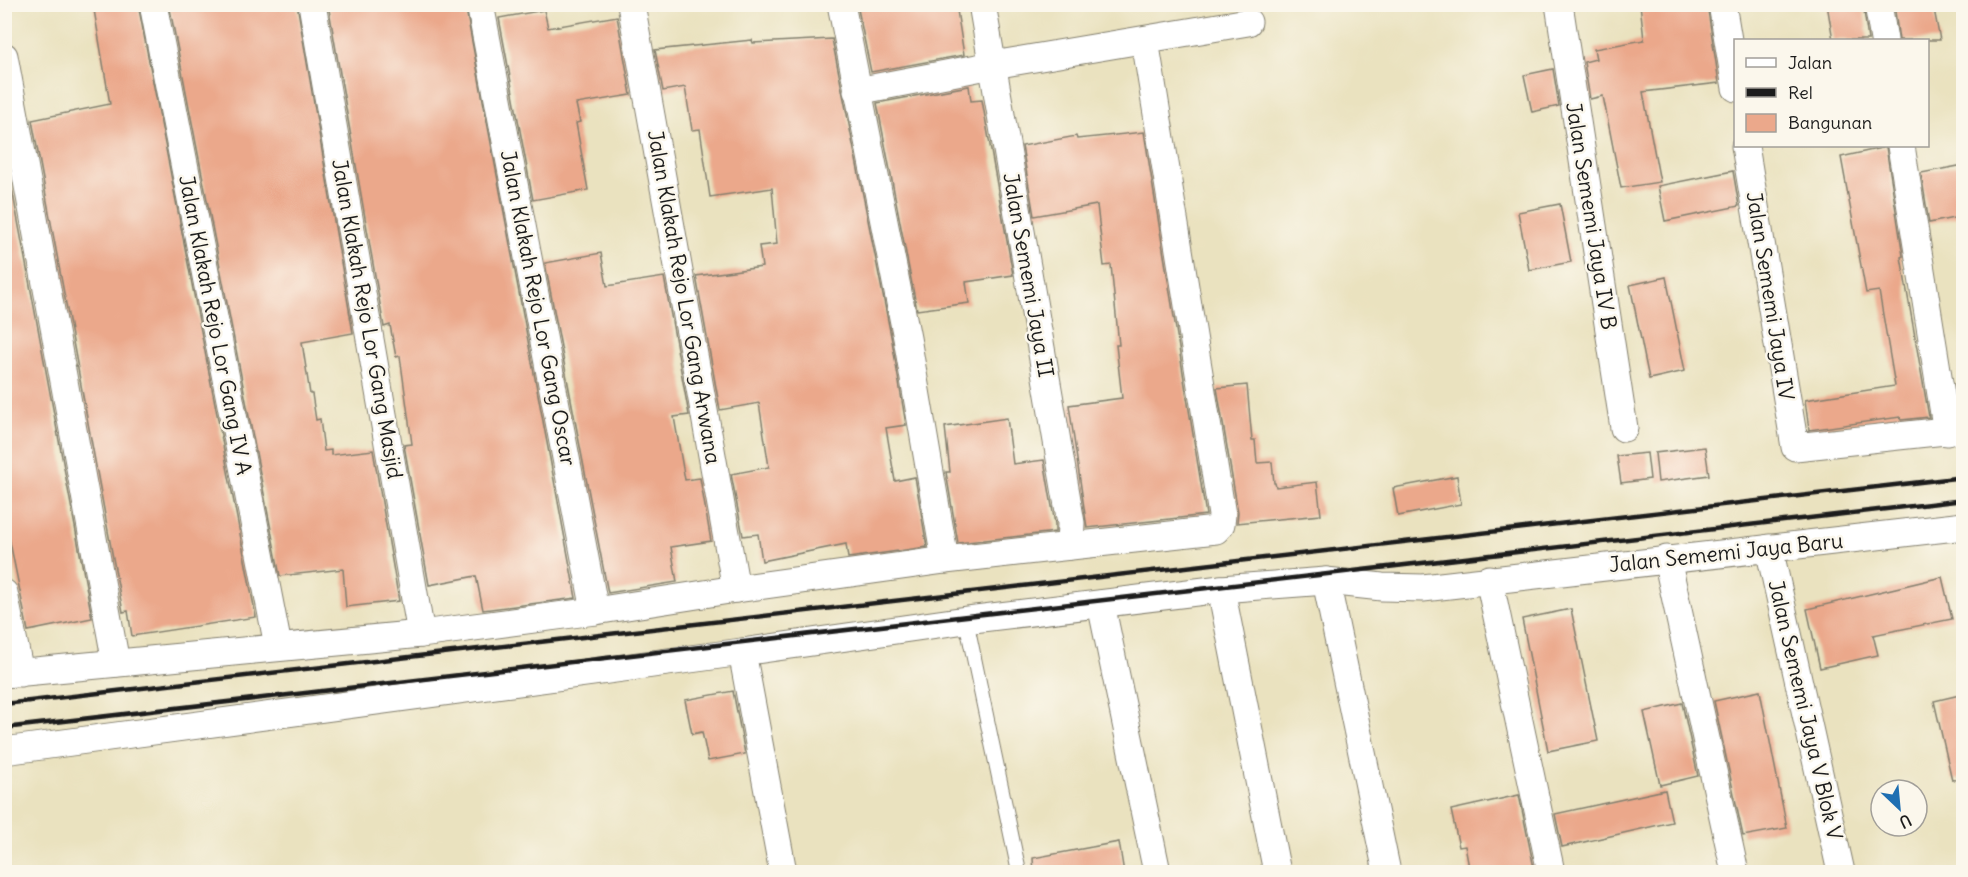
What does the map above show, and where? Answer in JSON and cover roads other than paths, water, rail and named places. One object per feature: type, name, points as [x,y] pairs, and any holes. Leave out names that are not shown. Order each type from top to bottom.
[{"type":"street","name":"Jalan Klakah Rejo Lor Gang IV A","points":[[153,4],[278,646]]},
{"type":"street","name":"Jalan Klakah Rejo Lor Gang Masjid","points":[[312,4],[421,634]]},
{"type":"street","name":"Jalan Klakah Rejo Lor Gang Oscar","points":[[480,4],[596,611]]},
{"type":"street","name":"Jalan Klakah Rejo Lor Gang Arwana","points":[[631,4],[736,589]]},
{"type":"street","points":[[841,4],[907,338],[945,561]]},
{"type":"street","name":"Jalan Sememi Jaya II","points":[[982,4],[1071,524],[1070,546]]},
{"type":"street","name":"Jalan Sememi Jaya IV B","points":[[1559,4],[1624,428]]},
{"type":"street","points":[[1722,4],[1734,76]]},
{"type":"street","points":[[1878,4],[1884,39]]},
{"type":"street","points":[[857,91],[993,65],[1248,22]]},
{"type":"street","points":[[4,593],[12,673],[421,634],[945,561],[1216,530],[1221,524],[1222,514],[1145,40]]},
{"type":"street","points":[[4,56],[116,663]]},
{"type":"street","name":"Jalan Sememi Jaya IV","points":[[1745,147],[1795,447],[1955,430]]},
{"type":"street","points":[[1901,147],[1955,430]]},
{"type":"street","name":"Jalan Sememi Jaya Baru","points":[[4,751],[966,620],[1221,589],[1326,581],[1382,587],[1423,588],[1964,526]]},
{"type":"street","name":"Jalan Sememi Jaya V Blok V","points":[[1769,548],[1841,873]]},
{"type":"street","points":[[1667,559],[1735,873]]},
{"type":"street","points":[[1489,579],[1551,873]]},
{"type":"street","points":[[1326,581],[1387,873]]},
{"type":"street","points":[[1221,589],[1277,873]]},
{"type":"street","points":[[1101,604],[1157,873]]},
{"type":"street","points":[[742,652],[783,873]]},
{"type":"lane","points":[[966,620],[1019,873]]},
{"type":"railway","points":[[4,704],[1964,477]]},
{"type":"railway","points":[[4,728],[1964,500]]}]
